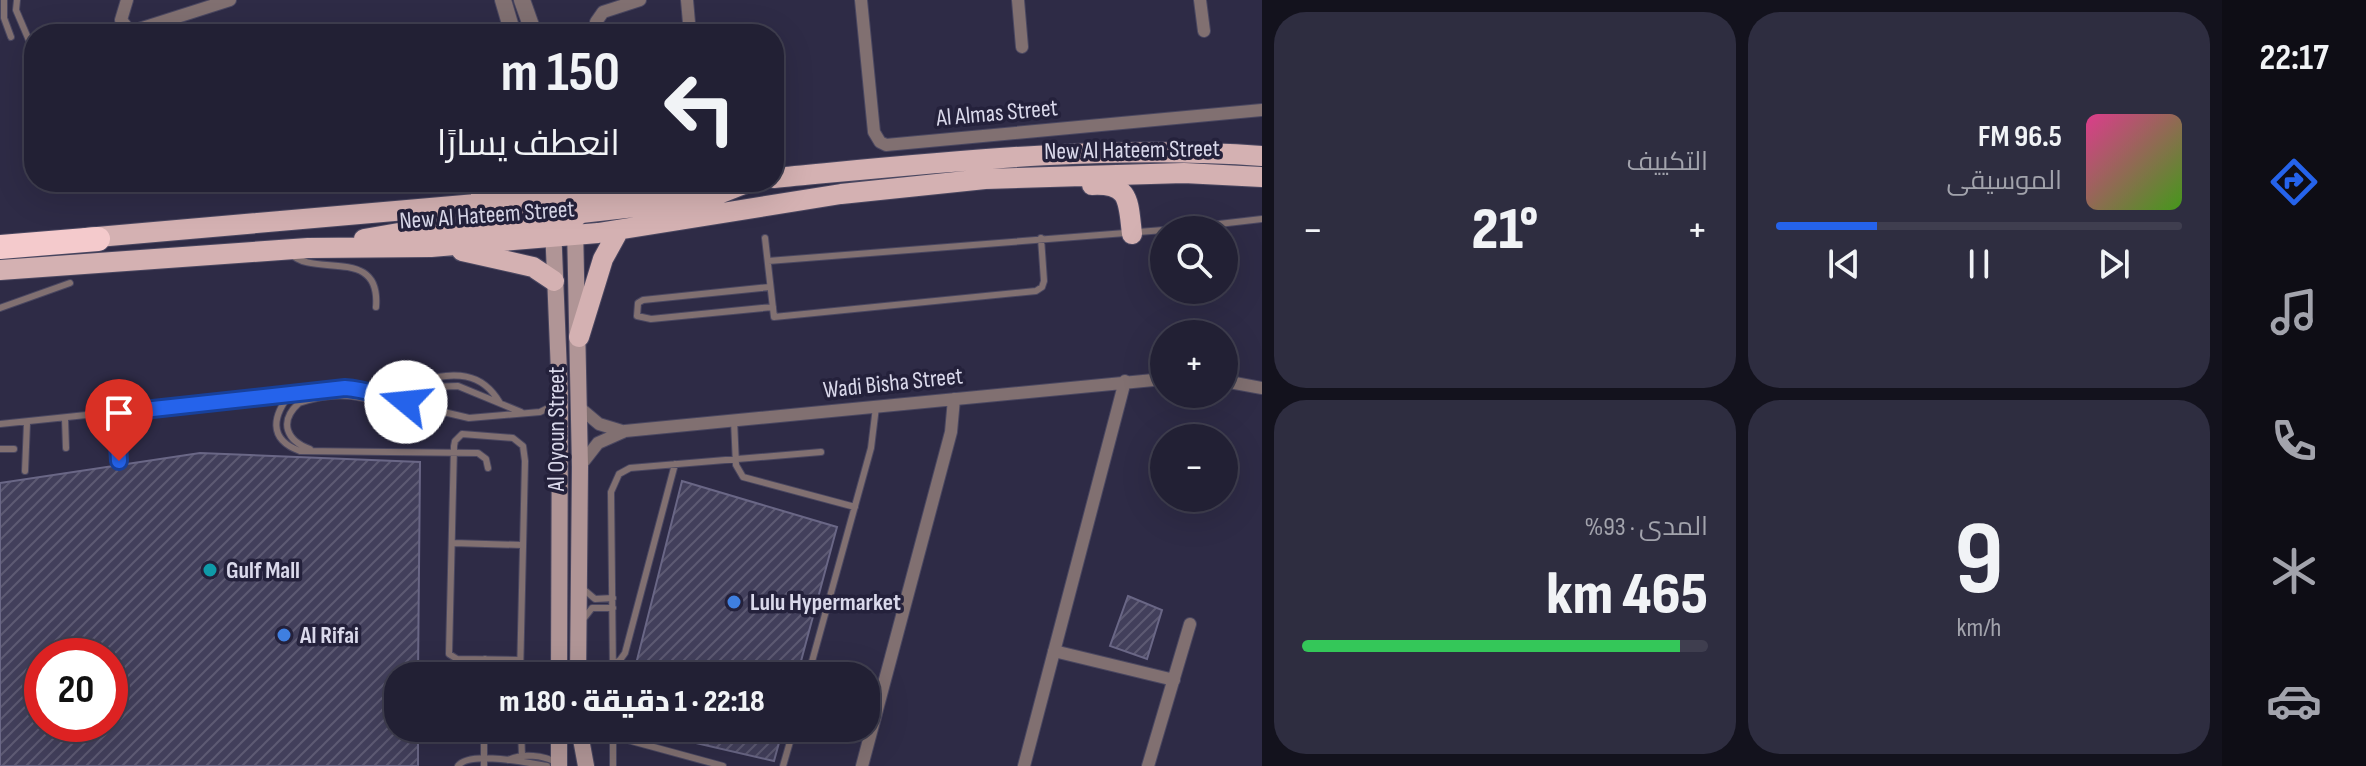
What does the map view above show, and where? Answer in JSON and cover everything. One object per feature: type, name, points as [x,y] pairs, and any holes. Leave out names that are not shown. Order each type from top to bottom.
[{"type":"highway","points":[[0,247],[98,239]]},
{"type":"main road","points":[[1224,153],[1262,148]]},
{"type":"main road","name":"New Al Hateem Street","points":[[784,177],[1096,154],[1175,152],[1262,156]]},
{"type":"main road","name":"New Al Hateem Street","points":[[567,200],[619,230],[841,194],[985,179],[1184,173],[1262,177]]},
{"type":"main road","points":[[985,179],[1018,187],[1116,186],[1126,196],[1132,234]]},
{"type":"main road","points":[[441,207],[493,192]]},
{"type":"main road","name":"New Al Hateem Street","points":[[0,234],[98,239],[441,207],[567,200],[626,192]]},
{"type":"main road","points":[[298,249],[410,231],[554,226],[567,209],[567,200],[706,199],[724,192]]},
{"type":"main road","name":"New Al Hateem Street","points":[[0,270],[298,249],[431,247],[554,226],[567,200]]},
{"type":"main road","name":"Al Oyoun Street","points":[[567,200],[579,337],[578,662]]},
{"type":"main road","name":"Al Oyoun Street","points":[[554,226],[560,397],[559,662]]},
{"type":"main road","points":[[579,337],[605,254],[619,230]]},
{"type":"main road","points":[[431,247],[526,264],[541,270],[554,281]]},
{"type":"main road","points":[[555,765],[557,742]]},
{"type":"main road","points":[[582,742],[586,766]]},
{"type":"street","points":[[124,24],[121,20],[127,0]]},
{"type":"street","points":[[155,24],[230,0]]},
{"type":"street","points":[[503,0],[508,24]]},
{"type":"street","points":[[522,0],[530,24]]},
{"type":"street","points":[[596,24],[603,12],[640,0]]},
{"type":"street","points":[[687,0],[689,24]]},
{"type":"street","name":"Al Almas Street","points":[[861,0],[874,132],[886,145],[1262,110]]},
{"type":"street","points":[[1018,0],[1022,47]]},
{"type":"street","points":[[1200,0],[1204,31]]},
{"type":"street","name":"Wadi Bisha Street","points":[[580,467],[598,443],[625,431],[1150,380]]},
{"type":"street","points":[[1024,766],[1125,381]]},
{"type":"street","points":[[1238,384],[1262,388]]},
{"type":"street","points":[[862,766],[951,432],[954,399]]},
{"type":"street","name":"Wadi Bisha Street","points":[[580,408],[599,424],[625,431]]},
{"type":"street","points":[[1148,766],[1190,624]]},
{"type":"street","points":[[1054,651],[1174,680]]},
{"type":"lane","points":[[4,0],[4,18],[11,37]]},
{"type":"lane","points":[[17,0],[16,10],[24,29]]},
{"type":"lane","points":[[1238,222],[1262,219]]},
{"type":"lane","points":[[768,261],[1150,232]]},
{"type":"lane","points":[[765,238],[774,317],[1036,291],[1044,281],[1041,238]]},
{"type":"lane","points":[[298,249],[292,256],[304,262],[347,266],[360,271],[372,283],[376,307]]},
{"type":"lane","points":[[0,308],[70,283]]},
{"type":"lane","points":[[770,287],[643,300],[638,303],[637,316],[651,319],[773,307]]},
{"type":"lane","points":[[500,403],[488,386],[472,376],[402,385],[458,386],[500,403],[526,413]]},
{"type":"lane","points":[[0,424],[357,388],[469,418],[545,411],[554,406],[560,397]]},
{"type":"lane","points":[[291,393],[277,414],[278,433],[291,447],[300,451],[454,451],[483,455],[488,468]]},
{"type":"lane","points":[[315,450],[298,445],[288,432],[289,416],[299,403],[338,395],[364,398],[391,407],[414,405]]},
{"type":"lane","points":[[812,662],[873,437],[876,407]]},
{"type":"lane","points":[[116,413],[119,461]]},
{"type":"lane","points":[[65,419],[66,448]]},
{"type":"lane","points":[[734,420],[739,474],[747,480],[855,507]]},
{"type":"lane","points":[[25,471],[27,423]]},
{"type":"lane","points":[[467,433],[490,438],[513,438],[520,442],[525,461],[519,660],[457,659],[449,654],[454,451],[457,437],[467,433]]},
{"type":"lane","points":[[0,449],[14,449]]},
{"type":"lane","points":[[613,662],[611,492],[615,479],[630,468],[821,452]]},
{"type":"lane","points":[[616,662],[626,649],[675,464]]},
{"type":"lane","points":[[453,543],[522,545]]},
{"type":"lane","points":[[579,576],[583,589],[591,597],[613,598]]},
{"type":"lane","points":[[581,662],[586,612],[592,608],[613,608]]},
{"type":"lane","points":[[521,742],[522,762]]},
{"type":"lane","points":[[613,742],[613,766]]},
{"type":"lane","points":[[642,742],[711,765],[723,766]]},
{"type":"lane","points":[[783,766],[790,742]]},
{"type":"lane","points":[[673,766],[677,754]]},
{"type":"lane","points":[[522,762],[548,758],[555,765]]},
{"type":"lane","points":[[458,766],[465,759],[555,765]]},
{"type":"building","name":"Gulf Mall","points":[[200,453],[420,462],[418,662],[384,662],[384,742],[418,742],[418,766],[0,766],[0,483]]},
{"type":"building","name":"Lulu Hypermarket","points":[[682,481],[837,527],[801,662],[637,662]]},
{"type":"building","points":[[1128,596],[1162,610],[1147,659],[1110,646]]},
{"type":"building","points":[[692,742],[779,742],[774,761]]},
{"type":"place","name":"Gulf Mall","points":[[210,570]]},
{"type":"place","name":"Lulu Hypermarket","points":[[734,602]]},
{"type":"place","name":"Al Rifai","points":[[284,635]]},
{"type":"route","points":[[119,461],[116,413],[345,388],[365,389],[388,399],[406,402]]}]
